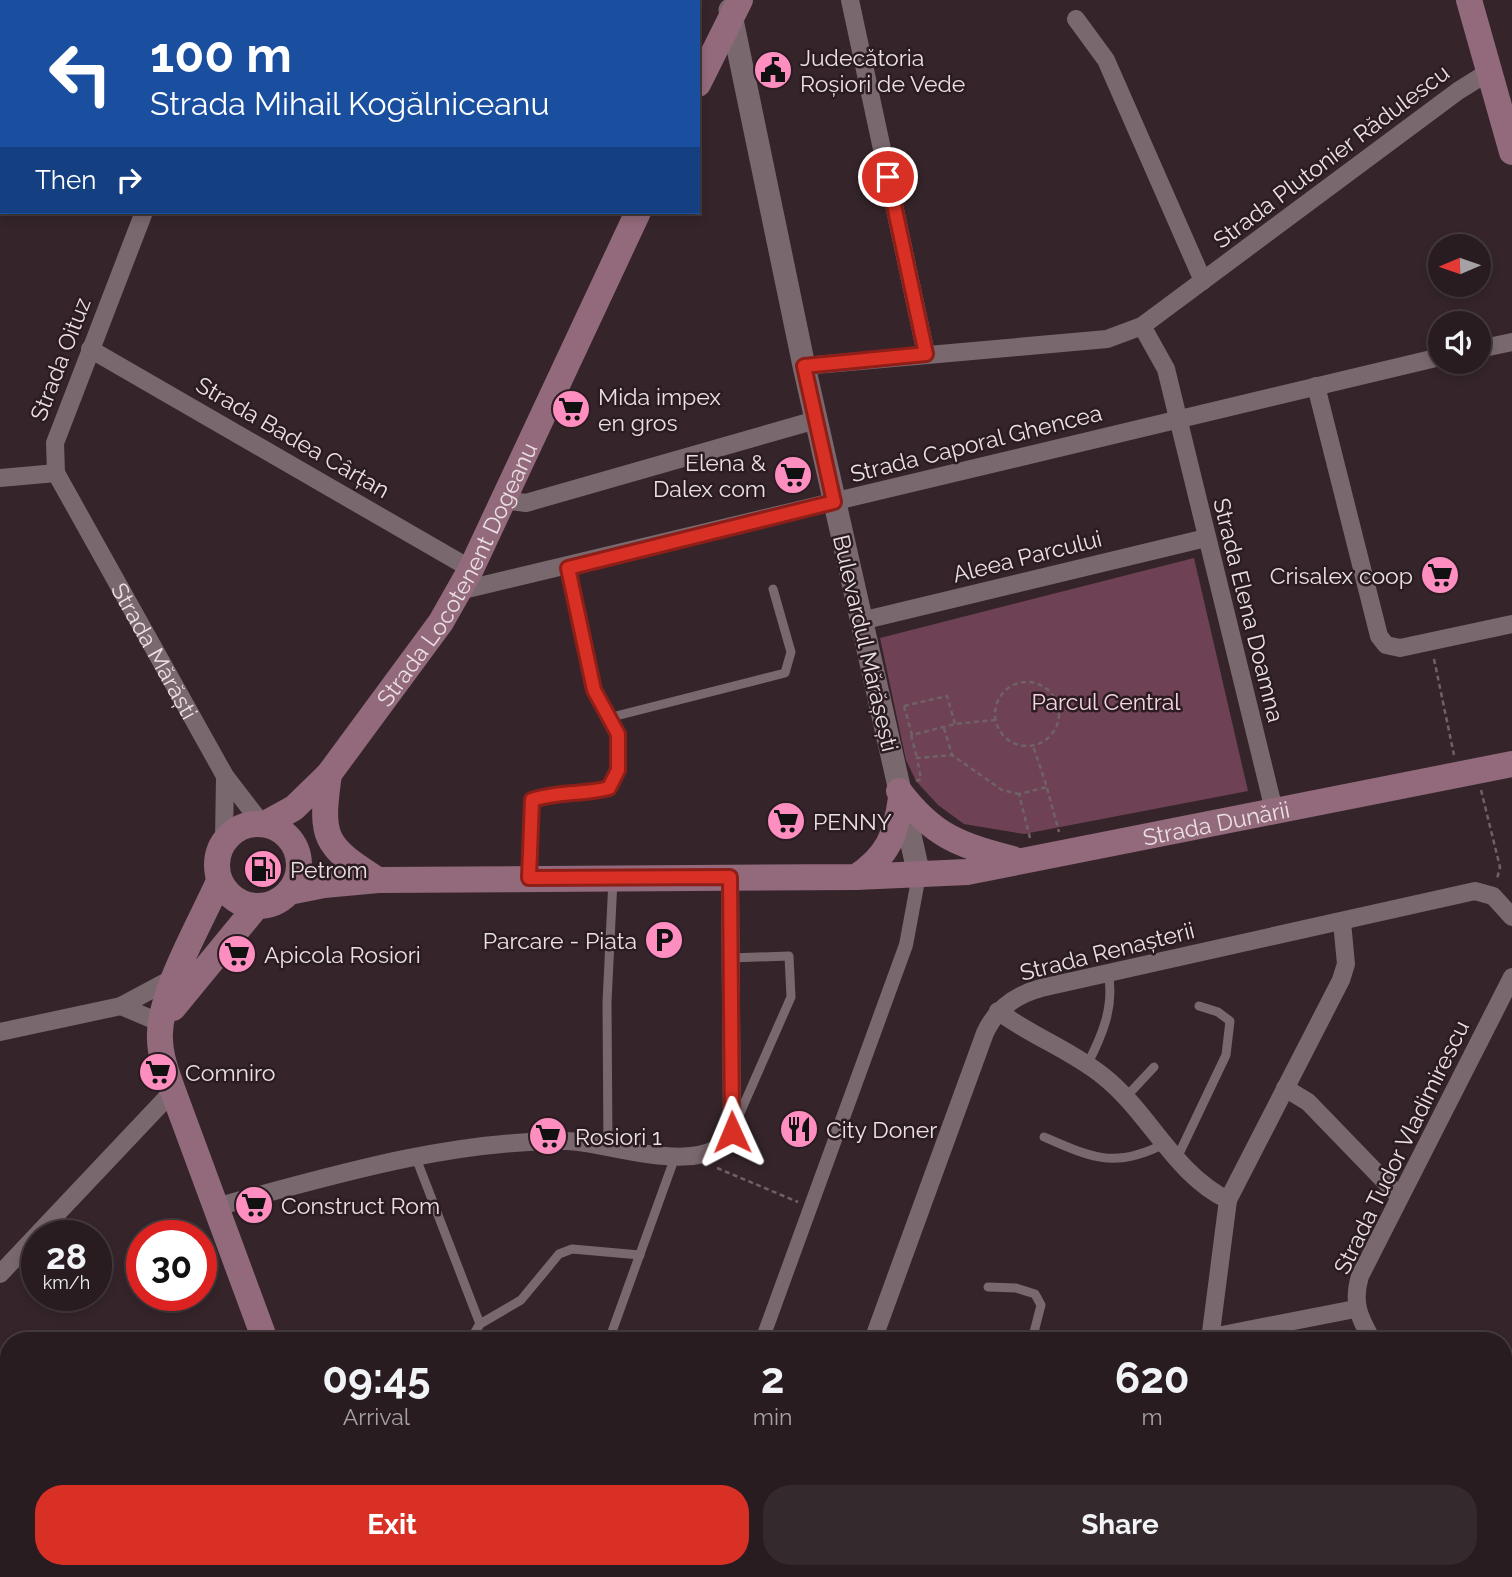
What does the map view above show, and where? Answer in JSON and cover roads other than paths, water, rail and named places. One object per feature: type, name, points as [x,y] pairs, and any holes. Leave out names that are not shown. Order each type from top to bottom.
[{"type":"main road","points":[[1469,0],[1508,122],[1512,152]]},
{"type":"main road","points":[[700,79],[733,5]]},
{"type":"main road","name":"Strada Locotenent Dogeanu","points":[[264,824],[294,808],[329,774],[441,622],[504,500],[637,214]]},
{"type":"main road","name":"Strada Dunării","points":[[377,880],[856,877],[967,872],[1512,764]]},
{"type":"main road","points":[[329,774],[324,815],[331,844],[340,854],[377,880]]},
{"type":"main road","name":"Strada Locotenent Dogeanu","points":[[298,859],[329,774]]},
{"type":"main road","points":[[899,791],[920,817],[942,835],[962,846],[1028,860]]},
{"type":"main road","points":[[856,877],[877,863],[890,845],[896,832],[899,791]]},
{"type":"main road","points":[[161,1023],[256,907],[280,900],[296,881],[298,859],[287,835],[264,824],[242,826],[224,841],[216,867],[219,881],[234,899],[256,907]]},
{"type":"main road","points":[[298,859],[347,875],[377,880]]},
{"type":"main road","points":[[289,892],[324,885],[377,880]]},
{"type":"main road","points":[[219,881],[177,976],[161,1023],[161,1049],[173,1091],[262,1332]]},
{"type":"street","points":[[850,0],[926,354]]},
{"type":"street","name":"Bulevardul Mărășești","points":[[733,5],[804,366],[919,876]]},
{"type":"street","name":"Strada Plutonier Rădulescu","points":[[1076,19],[1106,60],[1203,281]]},
{"type":"street","name":"Strada Plutonier Rădulescu","points":[[804,366],[1107,339],[1142,326],[1458,91],[1490,71]]},
{"type":"street","name":"Strada Oituz","points":[[56,473],[55,443],[143,214]]},
{"type":"street","name":"Strada Elena Doamna","points":[[1142,326],[1166,369],[1274,810]]},
{"type":"street","points":[[1491,346],[1512,342]]},
{"type":"street","name":"Strada Badea Cârțan","points":[[90,349],[465,580]]},
{"type":"street","points":[[1178,420],[1428,360]]},
{"type":"street","points":[[1317,386],[1379,636],[1386,645],[1400,648],[1512,624]]},
{"type":"street","points":[[504,500],[526,503],[816,420]]},
{"type":"street","name":"Strada Caporal Ghencea","points":[[465,580],[568,568],[1178,420]]},
{"type":"street","points":[[0,478],[56,473]]},
{"type":"street","name":"Strada Mărăști","points":[[56,473],[225,776],[264,824]]},
{"type":"street","name":"Aleea Parcului","points":[[860,621],[1206,538]]},
{"type":"street","points":[[224,841],[225,776]]},
{"type":"street","points":[[765,1332],[906,945],[919,876]]},
{"type":"street","points":[[216,1208],[416,1158],[537,1142],[570,1141],[682,1156],[717,1151],[728,1141],[732,1132],[730,877]]},
{"type":"street","name":"Strada Renașterii","points":[[998,1011],[1030,991],[1475,891],[1486,891],[1512,917]]},
{"type":"street","points":[[1207,1332],[1228,1200],[1341,980],[1346,964],[1342,922]]},
{"type":"street","points":[[0,1032],[121,1006],[177,976]]},
{"type":"street","name":"Strada Tudor Vladimirescu","points":[[1368,1332],[1355,1309],[1355,1291],[1360,1276],[1512,977]]},
{"type":"street","points":[[121,1006],[161,1023]]},
{"type":"street","points":[[876,1332],[985,1033],[998,1011],[1035,1037],[1104,1076],[1203,1186],[1228,1200]]},
{"type":"street","points":[[1285,1088],[1308,1102],[1399,1196]]},
{"type":"street","points":[[0,1274],[173,1091]]},
{"type":"street","points":[[1241,1332],[1355,1309]]},
{"type":"lane","points":[[529,878],[532,800],[562,793],[587,794],[609,788],[618,770],[621,751],[618,734],[594,690],[568,568]]},
{"type":"lane","points":[[608,718],[785,673],[790,666],[790,652],[773,589]]},
{"type":"lane","points":[[608,1147],[607,1002],[613,877]]},
{"type":"lane","points":[[731,958],[789,956],[791,997],[732,1132]]},
{"type":"lane","points":[[1087,1065],[1108,1015],[1112,992],[1108,973]]},
{"type":"lane","points":[[1177,1158],[1226,1055],[1230,1021],[1217,1012],[1199,1006]]},
{"type":"lane","points":[[1125,1098],[1154,1067]]},
{"type":"lane","points":[[1044,1137],[1101,1158],[1139,1157],[1164,1144]]},
{"type":"lane","points":[[612,1332],[640,1255],[682,1156]]},
{"type":"lane","points":[[416,1158],[480,1324]]},
{"type":"lane","points":[[475,1332],[480,1324],[521,1300],[559,1254],[572,1249],[640,1255]]},
{"type":"lane","points":[[988,1287],[1016,1288],[1035,1294],[1041,1305],[1034,1332]]},
{"type":"place","name":"Judecătoria Roșiori de Vede","points":[[773,70]]},
{"type":"place","name":"Mida impex en gros","points":[[571,409]]},
{"type":"place","name":"Elena & Dalex com","points":[[793,475]]},
{"type":"place","name":"Crisalex coop","points":[[1440,575]]},
{"type":"place","name":"PENNY","points":[[786,821]]},
{"type":"place","name":"Petrom","points":[[263,869]]},
{"type":"place","name":"Parcare - Piata","points":[[664,940]]},
{"type":"place","name":"Apicola Rosiori","points":[[237,954]]},
{"type":"place","name":"Comniro","points":[[158,1072]]},
{"type":"place","name":"City Doner","points":[[799,1129]]},
{"type":"place","name":"Rosiori 1","points":[[548,1136]]},
{"type":"place","name":"Construct Rom","points":[[254,1205]]},
{"type":"park label","name":"Parcul Central","points":[[1106,701]]}]
